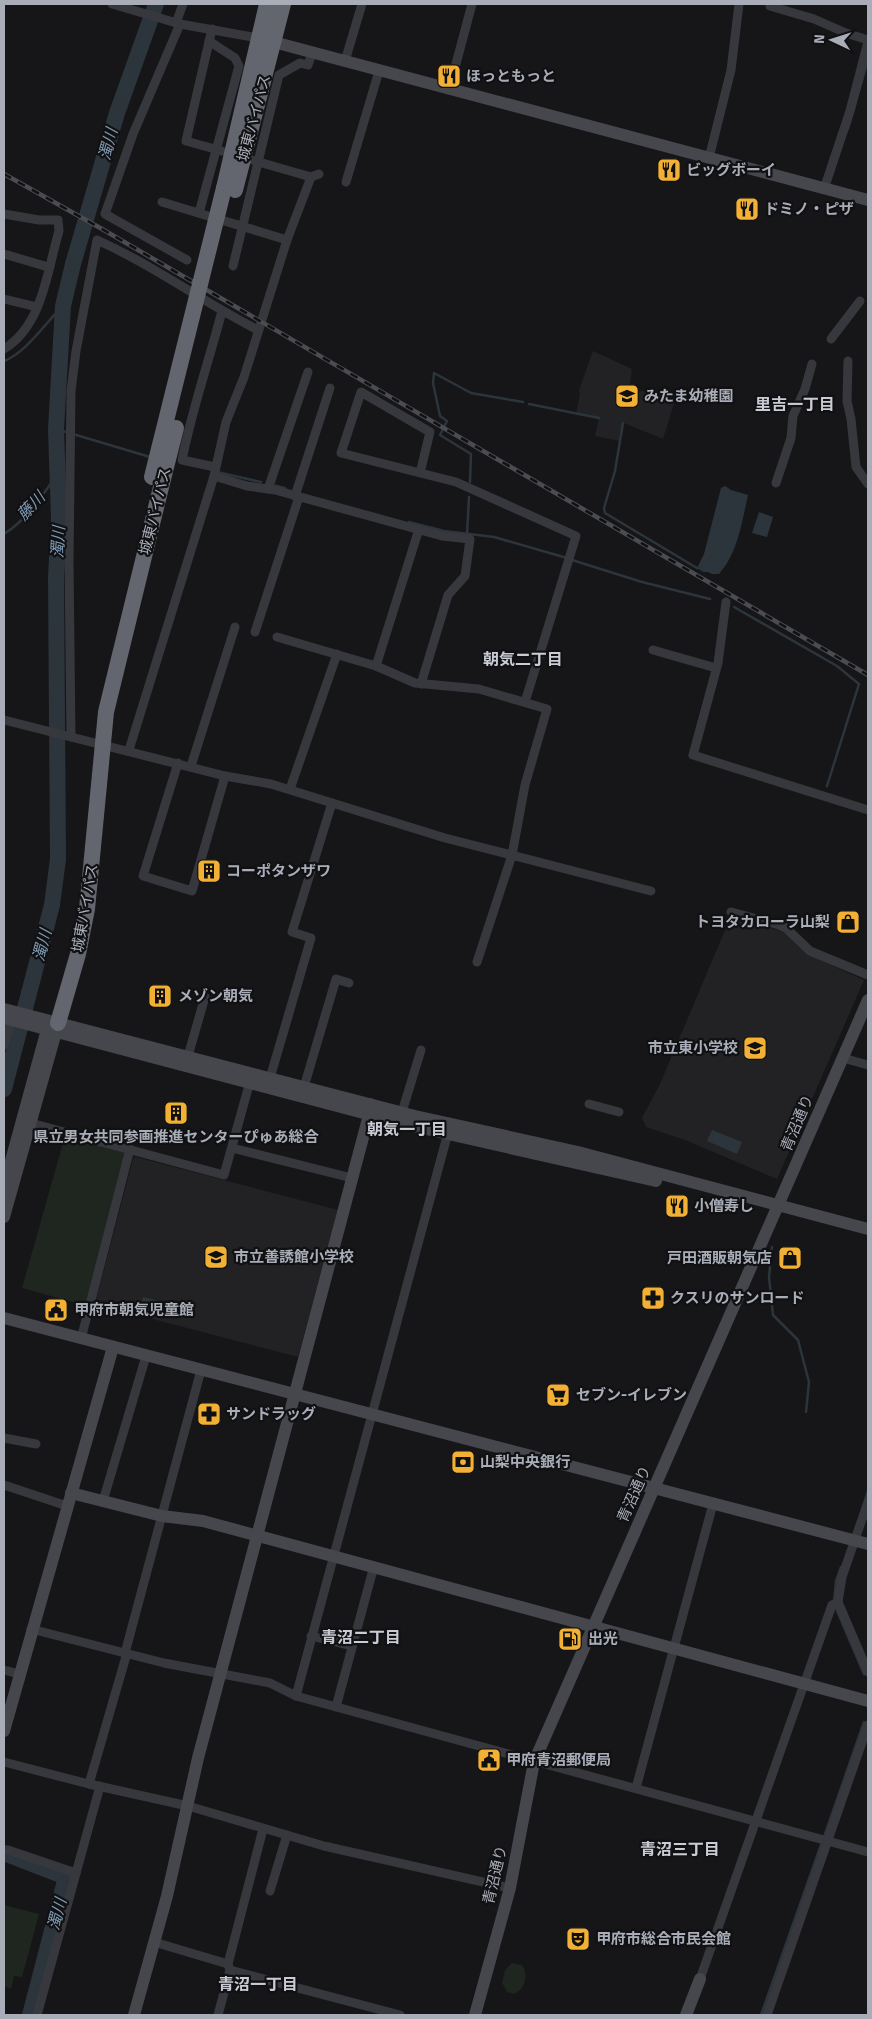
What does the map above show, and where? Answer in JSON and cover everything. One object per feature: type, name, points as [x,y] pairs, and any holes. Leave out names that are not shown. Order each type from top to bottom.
[{"type":"highway","name":"城東バイパス","points":[[266,40],[267,4]]},
{"type":"highway","name":"城東バイパス","points":[[46,1025],[68,953],[77,908],[107,660],[157,478],[266,40],[283,4]]},
{"type":"street","points":[[112,4],[176,23],[266,40],[868,200]]},
{"type":"street","points":[[184,4],[133,134],[105,214],[187,260]]},
{"type":"street","points":[[345,61],[362,4]]},
{"type":"street","points":[[449,90],[472,4]]},
{"type":"street","points":[[708,158],[731,70],[739,4]]},
{"type":"street","points":[[770,6],[814,19],[846,34],[868,41],[850,111],[824,189]]},
{"type":"street","points":[[212,29],[186,141],[219,150]]},
{"type":"street","points":[[199,213],[219,150],[239,66],[235,58],[209,41]]},
{"type":"street","points":[[233,266],[243,226],[255,160],[279,75],[300,63],[308,65],[312,53]]},
{"type":"street","points":[[346,182],[379,71]]},
{"type":"street","points":[[129,750],[214,472],[226,422],[244,377],[287,240],[315,176],[255,160]]},
{"type":"street","points":[[162,202],[287,240]]},
{"type":"street","points":[[4,214],[39,220],[58,220],[59,231],[37,307],[26,329],[4,349]]},
{"type":"street","points":[[71,737],[71,392],[76,352],[97,240],[152,268],[222,311],[258,330]]},
{"type":"street","points":[[4,254],[48,267]]},
{"type":"street","points":[[4,299],[37,307]]},
{"type":"street","points":[[831,339],[860,301]]},
{"type":"street","points":[[222,311],[206,374],[192,408],[182,460],[247,486],[297,496],[442,536],[470,539],[465,576],[448,595],[421,684]]},
{"type":"street","points":[[848,361],[847,401],[852,419],[856,467],[868,484]]},
{"type":"street","points":[[776,483],[791,438],[792,416],[805,389],[812,364]]},
{"type":"street","points":[[268,489],[308,372]]},
{"type":"street","points":[[255,632],[330,388]]},
{"type":"street","points":[[420,473],[430,432],[361,392],[341,453],[420,473],[456,482],[576,536],[525,702]]},
{"type":"street","points":[[376,666],[419,529]]},
{"type":"street","points":[[726,602],[716,668],[693,754],[868,810]]},
{"type":"street","points":[[191,766],[235,627]]},
{"type":"street","points":[[277,637],[376,666],[421,684],[479,688],[547,709],[525,785],[512,855],[477,962]]},
{"type":"street","points":[[653,650],[716,668]]},
{"type":"street","points":[[290,789],[337,654]]},
{"type":"street","points":[[4,720],[43,731],[129,750],[225,776],[290,789],[445,838],[651,891]]},
{"type":"street","points":[[178,763],[143,876],[192,891],[225,776]]},
{"type":"street","points":[[270,1078],[311,938],[292,932],[332,803]]},
{"type":"street","points":[[731,912],[786,928],[810,951],[868,975]]},
{"type":"street","points":[[304,1087],[336,979],[349,983]]},
{"type":"street","points":[[188,1056],[205,997]]},
{"type":"street","name":"青沼通り","points":[[475,2015],[510,1888],[534,1762],[868,1000]]},
{"type":"street","points":[[4,1045],[8,1015],[448,1129],[578,1152],[778,1209],[868,1238]]},
{"type":"street","points":[[46,1025],[188,1056],[250,1078],[270,1078],[304,1087],[370,1110],[402,1112],[448,1129]]},
{"type":"street","points":[[4,1217],[46,1025]]},
{"type":"street","points":[[402,1112],[421,1050]]},
{"type":"street","points":[[843,1058],[868,1065]]},
{"type":"street","points":[[26,1122],[224,1175],[250,1078]]},
{"type":"street","points":[[589,1104],[619,1112]]},
{"type":"street","points":[[134,2015],[188,1806],[198,1758],[370,1110]]},
{"type":"street","points":[[4,1186],[26,1122]]},
{"type":"street","points":[[296,1696],[448,1129]]},
{"type":"street","points":[[232,1148],[352,1178]]},
{"type":"street","points":[[81,1339],[130,1149]]},
{"type":"street","points":[[778,1209],[868,1229]]},
{"type":"street","points":[[4,1318],[868,1544]]},
{"type":"street","points":[[4,1731],[31,1629],[113,1347]]},
{"type":"street","points":[[103,1501],[146,1356]]},
{"type":"street","points":[[89,1784],[126,1653],[201,1370]]},
{"type":"street","points":[[4,1438],[36,1444]]},
{"type":"street","points":[[4,1485],[67,1506]]},
{"type":"street","points":[[71,1493],[162,1516],[203,1521],[258,1535],[868,1701]]},
{"type":"street","points":[[686,2015],[757,1821],[804,1684],[836,1603],[842,1577],[868,1502]]},
{"type":"street","points":[[636,1788],[713,1504]]},
{"type":"street","points":[[336,1706],[374,1566]]},
{"type":"street","points":[[836,1603],[868,1672]]},
{"type":"street","points":[[31,1629],[126,1653],[270,1683],[296,1696],[868,1852]]},
{"type":"street","points":[[311,1636],[352,1646]]},
{"type":"street","points":[[4,1670],[19,1674]]},
{"type":"street","points":[[767,2015],[825,1840],[868,1725]]},
{"type":"street","points":[[4,1762],[89,1784],[188,1806],[263,1829],[350,1852],[510,1888]]},
{"type":"street","points":[[37,2015],[100,1786]]},
{"type":"street","points":[[218,2015],[263,1829]]},
{"type":"street","points":[[270,1891],[286,1835]]},
{"type":"street","points":[[8,1850],[76,1873]]},
{"type":"street","points":[[154,1942],[229,1967],[400,2015]]},
{"type":"shaded area","name":"みたま幼稚園","points":[[593,351],[632,369],[629,389],[676,397],[663,439],[624,423],[620,441],[595,436],[599,418],[576,413],[580,394],[579,390]]},
{"type":"shaded area","points":[[725,486],[731,490],[748,495],[731,556],[719,574],[712,574],[697,568],[704,554],[721,488]]},
{"type":"shaded area","points":[[759,512],[773,517],[767,537],[752,533]]},
{"type":"shaded area","name":"市立東小学校","points":[[731,916],[784,932],[807,954],[864,980],[777,1179],[685,1140],[646,1127],[642,1118],[660,1084]]},
{"type":"shaded area","points":[[712,1130],[742,1142],[737,1154],[707,1141]]},
{"type":"shaded area","points":[[65,1136],[124,1152],[126,1155],[87,1306],[22,1288]]},
{"type":"shaded area","name":"市立善誘館小学校","points":[[136,1157],[338,1210],[298,1357],[95,1304],[133,1159]]},
{"type":"shaded area","points":[[143,1297],[175,1305],[172,1318],[140,1310]]},
{"type":"shaded area","points":[[4,1905],[39,1914],[22,1977],[14,1976],[11,1989],[4,1986]]},
{"type":"shaded area","points":[[512,1963],[522,1965],[525,1973],[525,1981],[521,1989],[514,1994],[507,1992],[502,1983],[505,1970]]},
{"type":"waterway","name":"濁川","points":[[4,1089],[52,905],[58,859],[56,578],[59,518],[56,429],[63,306],[73,264],[117,113],[156,4]]},
{"type":"waterway","points":[[848,129],[868,60]]},
{"type":"waterway","points":[[4,361],[28,344],[63,306]]},
{"type":"waterway","points":[[470,482],[471,454],[440,435],[447,421],[440,416],[433,383],[434,373],[471,393],[523,402]]},
{"type":"waterway","points":[[529,404],[599,418]]},
{"type":"waterway","points":[[623,423],[615,471],[604,508],[605,513],[697,568]]},
{"type":"waterway","points":[[56,429],[150,457]]},
{"type":"waterway","points":[[217,472],[261,482]]},
{"type":"waterway","name":"藤川","points":[[4,534],[27,515],[56,476]]},
{"type":"waterway","points":[[272,485],[285,488]]},
{"type":"waterway","points":[[467,534],[469,497]]},
{"type":"waterway","points":[[409,522],[444,531],[494,537],[567,558]]},
{"type":"waterway","points":[[572,560],[642,582],[710,599]]},
{"type":"waterway","points":[[734,607],[837,666],[859,684],[827,786]]},
{"type":"waterway","points":[[772,1247],[769,1277],[773,1315],[798,1340],[809,1382],[806,1412]]},
{"type":"waterway","points":[[865,1500],[868,1491]]},
{"type":"waterway","points":[[834,1601],[836,1581],[841,1567]]},
{"type":"waterway","points":[[835,1606],[864,1674]]},
{"type":"waterway","points":[[824,1837],[864,1722]]},
{"type":"waterway","points":[[761,2015],[822,1842]]},
{"type":"waterway","name":"濁川","points":[[4,1853],[66,1877],[30,2015]]},
{"type":"railway","points":[[4,174],[102,229],[868,675]]},
{"type":"place","name":"ほっともっと","points":[[449,76]]},
{"type":"place","name":"ビッグボーイ","points":[[669,170]]},
{"type":"place","name":"ドミノ・ピザ","points":[[747,209]]},
{"type":"place","name":"みたま幼稚園","points":[[627,396]]},
{"type":"place","name":"コーポタンザワ","points":[[209,871]]},
{"type":"place","name":"トヨタカローラ山梨","points":[[848,922]]},
{"type":"place","name":"メゾン朝気","points":[[160,996]]},
{"type":"place","name":"市立東小学校","points":[[755,1048]]},
{"type":"place","name":"県立男女共同参画推進センターぴゅあ総合","points":[[176,1113]]},
{"type":"place","name":"小僧寿し","points":[[677,1206]]},
{"type":"place","name":"市立善誘館小学校","points":[[216,1257]]},
{"type":"place","name":"戸田酒販朝気店","points":[[790,1258]]},
{"type":"place","name":"クスリのサンロード","points":[[653,1298]]},
{"type":"place","name":"甲府市朝気児童館","points":[[56,1310]]},
{"type":"place","name":"セブン-イレブン","points":[[558,1395]]},
{"type":"place","name":"サンドラッグ","points":[[209,1414]]},
{"type":"place","name":"山梨中央銀行","points":[[463,1462]]},
{"type":"place","name":"出光","points":[[570,1639]]},
{"type":"place","name":"甲府青沼郵便局","points":[[489,1760]]},
{"type":"place","name":"甲府市総合市民会館","points":[[578,1939]]},
{"type":"district","name":"里吉一丁目","points":[[795,404]]},
{"type":"district","name":"朝気二丁目","points":[[523,659]]},
{"type":"district","name":"朝気一丁目","points":[[407,1129]]},
{"type":"district","name":"青沼二丁目","points":[[361,1637]]},
{"type":"district","name":"青沼三丁目","points":[[680,1849]]},
{"type":"district","name":"青沼一丁目","points":[[258,1984]]}]
